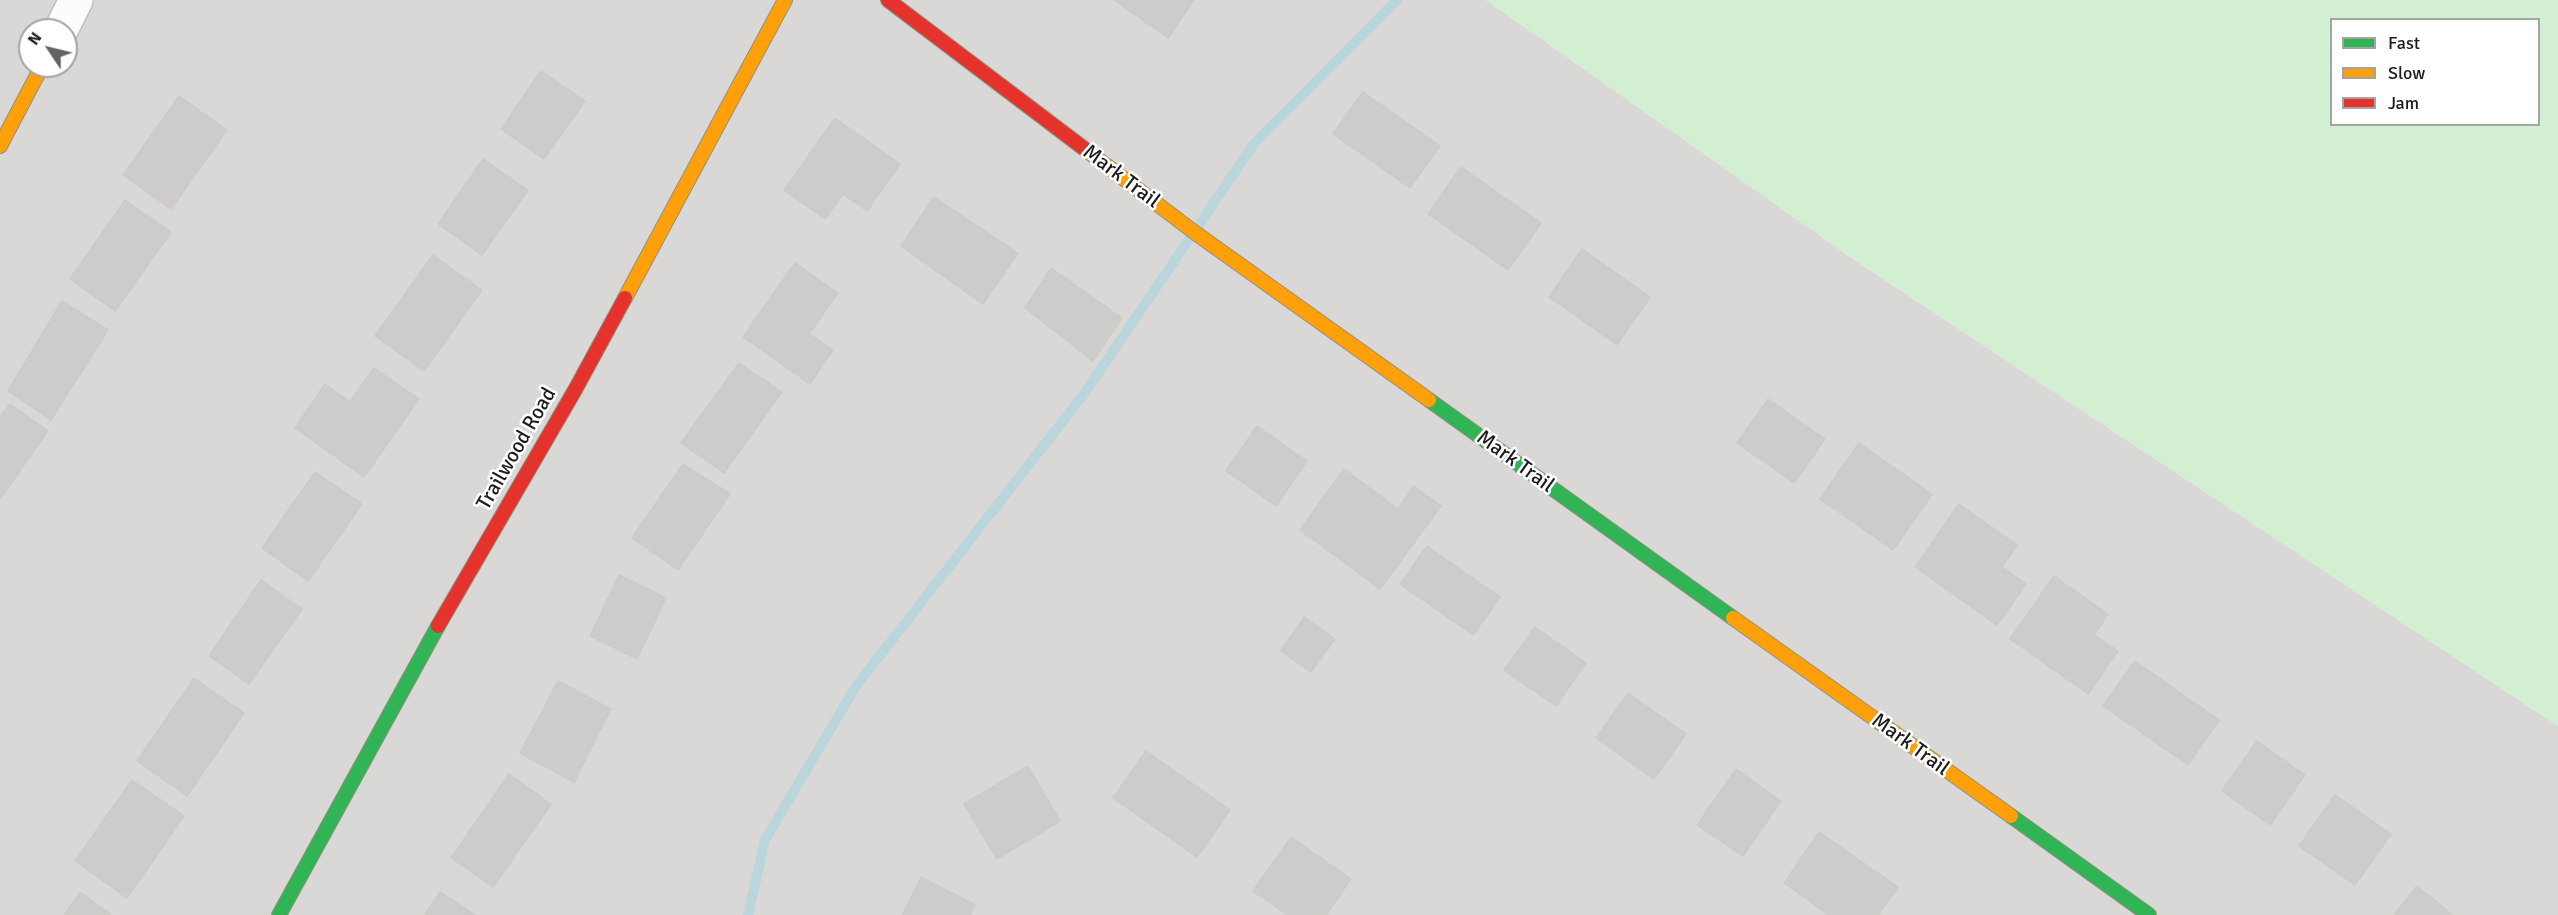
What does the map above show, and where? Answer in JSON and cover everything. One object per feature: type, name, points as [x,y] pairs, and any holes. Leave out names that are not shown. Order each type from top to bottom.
[{"type":"street","points":[[67,18],[76,0]]},
{"type":"street","name":"Trailwood Road","points":[[279,915],[411,673],[575,390],[786,0]]},
{"type":"street","name":"Mark Trail","points":[[888,0],[1194,232],[2149,915]]},
{"type":"street","points":[[0,146],[36,78]]},
{"type":"shaded area","points":[[0,0],[1486,0],[1850,257],[2558,726],[2558,915],[0,915]]},
{"type":"green space","points":[[1486,0],[2558,0],[2558,726],[1850,257]]},
{"type":"building","points":[[1114,0],[1194,0],[1168,38]]},
{"type":"building","points":[[541,71],[585,101],[544,159],[501,129]]},
{"type":"building","points":[[1363,92],[1440,146],[1410,188],[1333,134]]},
{"type":"building","points":[[179,96],[227,130],[171,209],[123,175]]},
{"type":"building","points":[[835,118],[900,164],[867,211],[843,194],[825,219],[784,190]]},
{"type":"building","points":[[483,159],[528,190],[482,255],[438,224]]},
{"type":"building","points":[[1461,167],[1541,223],[1508,270],[1428,214]]},
{"type":"building","points":[[934,197],[1018,253],[983,304],[901,246]]},
{"type":"building","points":[[125,200],[171,232],[115,311],[70,279]]},
{"type":"building","points":[[1582,249],[1650,297],[1617,345],[1549,297]]},
{"type":"building","points":[[433,255],[482,290],[424,371],[375,336]]},
{"type":"building","points":[[795,263],[838,293],[809,334],[833,350],[810,384],[743,337]]},
{"type":"building","points":[[1051,268],[1122,318],[1093,361],[1025,308]]},
{"type":"building","points":[[62,301],[108,330],[51,420],[8,391]]},
{"type":"building","points":[[739,363],[782,392],[724,473],[681,443]]},
{"type":"building","points":[[374,368],[419,399],[364,477],[295,428],[325,384],[350,402]]},
{"type":"building","points":[[1768,399],[1825,439],[1794,483],[1737,443]]},
{"type":"building","points":[[10,404],[48,431],[0,499],[0,417]]},
{"type":"building","points":[[1257,426],[1307,461],[1276,506],[1226,471]]},
{"type":"building","points":[[1859,443],[1932,494],[1893,550],[1820,499]]},
{"type":"building","points":[[683,464],[730,494],[678,570],[632,538]]},
{"type":"building","points":[[1344,469],[1398,509],[1414,486],[1441,506],[1380,589],[1300,530]]},
{"type":"building","points":[[315,472],[362,504],[308,581],[262,548]]},
{"type":"building","points":[[1959,504],[2017,545],[2002,567],[2026,584],[1997,625],[1915,567]]},
{"type":"building","points":[[1427,546],[1500,597],[1473,635],[1400,584]]},
{"type":"building","points":[[619,575],[666,598],[637,659],[590,636]]},
{"type":"building","points":[[2054,576],[2108,614],[2094,635],[2118,651],[2088,694],[2010,639]]},
{"type":"building","points":[[261,580],[302,609],[249,684],[209,656]]},
{"type":"building","points":[[1304,617],[1335,639],[1311,672],[1281,651]]},
{"type":"building","points":[[1535,627],[1586,663],[1556,706],[1504,670]]},
{"type":"building","points":[[2135,661],[2219,720],[2188,765],[2103,706]]},
{"type":"building","points":[[194,678],[244,713],[187,796],[137,761]]},
{"type":"building","points":[[558,681],[611,709],[574,782],[520,753]]},
{"type":"building","points":[[1628,693],[1686,734],[1654,779],[1596,738]]},
{"type":"building","points":[[2257,741],[2305,775],[2270,825],[2222,791]]},
{"type":"building","points":[[1146,751],[1230,810],[1197,857],[1113,798]]},
{"type":"building","points":[[1028,766],[1060,821],[997,859],[964,804]]},
{"type":"building","points":[[1736,769],[1781,801],[1743,856],[1697,825]]},
{"type":"building","points":[[509,774],[551,804],[493,887],[451,858]]},
{"type":"building","points":[[132,780],[184,816],[127,898],[75,861]]},
{"type":"building","points":[[2335,795],[2391,834],[2355,885],[2299,846]]},
{"type":"building","points":[[1819,832],[1898,887],[1878,915],[1829,915],[1784,883]]},
{"type":"building","points":[[1291,837],[1351,879],[1326,915],[1288,915],[1253,891]]},
{"type":"building","points":[[921,877],[975,905],[970,915],[902,915]]},
{"type":"building","points":[[2417,886],[2453,915],[2394,915]]},
{"type":"building","points":[[80,892],[112,915],[64,915]]},
{"type":"building","points":[[440,892],[475,915],[425,915]]},
{"type":"waterway","points":[[748,915],[765,840],[856,686],[1084,394],[1253,145],[1397,0]]},
{"type":"traffic: fast","points":[[1429,400],[1733,618]]},
{"type":"traffic: fast","points":[[279,915],[438,626]]},
{"type":"traffic: fast","points":[[2011,816],[2149,915]]},
{"type":"traffic: slow","points":[[625,298],[785,0]]},
{"type":"traffic: slow","points":[[0,146],[36,78]]},
{"type":"traffic: slow","points":[[1086,150],[1194,232],[1429,400]]},
{"type":"traffic: slow","points":[[1733,618],[2011,816]]},
{"type":"traffic: jam","points":[[888,0],[1086,150]]},
{"type":"traffic: jam","points":[[438,626],[575,390],[625,298]]}]
